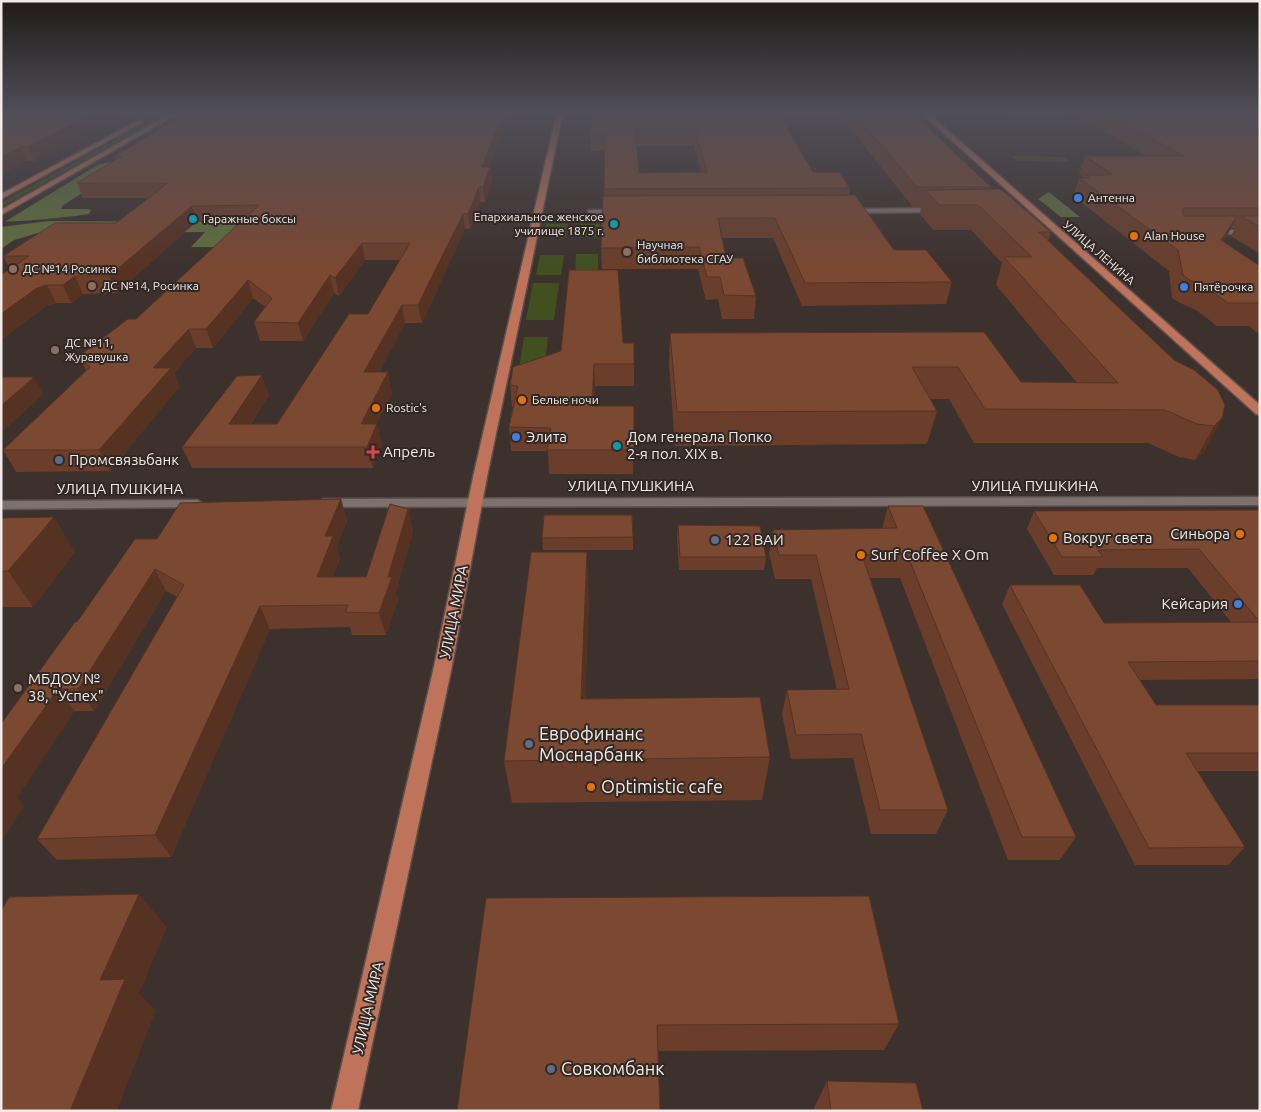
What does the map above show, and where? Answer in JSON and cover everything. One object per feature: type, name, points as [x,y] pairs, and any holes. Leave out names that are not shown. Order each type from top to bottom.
[{"type":"main road","points":[[1,197],[63,164]]},
{"type":"main road","points":[[1,213],[87,164]]},
{"type":"main road","name":"УЛИЦА МИРА","points":[[344,1111],[442,671],[475,503],[549,164]]},
{"type":"main road","name":"УЛИЦА ЛЕНИНА","points":[[978,164],[1026,210],[1260,411]]},
{"type":"street","points":[[832,211],[952,210]]},
{"type":"street","points":[[592,212],[632,212]]},
{"type":"street","points":[[1201,232],[1260,232]]},
{"type":"street","name":"УЛИЦА ПУШКИНА","points":[[312,503],[1260,501]]},
{"type":"street","name":"УЛИЦА ПУШКИНА","points":[[1,505],[213,504]]},
{"type":"green space","points":[[72,164],[78,164],[1,207],[1,203]]},
{"type":"green space","points":[[99,164],[115,164],[90,188],[62,206],[61,209],[87,209],[91,210],[89,214],[60,218],[6,221]]},
{"type":"green space","points":[[1049,192],[1080,217],[1061,217],[1038,199]]},
{"type":"green space","points":[[227,218],[249,221],[222,247],[191,247],[205,232],[38,233],[14,240],[1,249],[1,227],[49,221],[215,222]]},
{"type":"green space","points":[[546,224],[568,224],[566,237],[543,237]]},
{"type":"green space","points":[[580,224],[600,224],[599,237],[578,237]]},
{"type":"green space","points":[[576,254],[598,254],[598,273],[575,273]]},
{"type":"green space","points":[[540,255],[564,255],[561,275],[536,275]]},
{"type":"green space","points":[[533,283],[559,283],[554,320],[526,320]]},
{"type":"green space","points":[[524,337],[548,337],[544,375],[518,376]]},
{"type":"building","points":[[109,164],[483,164],[482,167],[490,167],[483,187],[479,187],[468,214],[463,214],[418,305],[402,305],[364,372],[388,372],[361,424],[377,424],[367,447],[182,447],[237,376],[262,375],[229,424],[277,424],[349,314],[368,314],[410,243],[362,243],[335,278],[330,275],[298,323],[254,322],[272,298],[248,280],[206,329],[189,329],[153,368],[171,368],[99,450],[3,450],[90,367],[79,356],[128,319],[136,319],[259,205],[192,206],[109,276],[75,276],[63,285],[47,285],[37,288],[1,314],[1,275],[29,256],[3,256],[55,223],[116,223],[168,183],[77,183]]},
{"type":"building","points":[[604,164],[638,164],[639,173],[707,172],[705,164],[808,164],[813,172],[839,172],[850,188],[604,189]]},
{"type":"building","points":[[897,164],[967,164],[991,187],[917,187]]},
{"type":"building","points":[[1097,164],[1260,164],[1260,208],[1184,208],[1182,210],[1184,216],[1237,216],[1221,240],[1260,266],[1260,303],[1228,303],[1207,288],[1190,280],[1183,275],[1178,250],[1079,178],[1090,178],[1086,175],[1112,174]]},
{"type":"building","points":[[1000,189],[1051,232],[1039,232],[1174,360],[1194,370],[1218,390],[1225,405],[1222,418],[1214,426],[1197,424],[1165,410],[985,409],[958,367],[912,367],[937,411],[677,412],[670,333],[984,332],[1021,382],[1118,383],[1004,257],[1032,257],[978,205],[939,205],[925,190]]},
{"type":"building","points":[[855,195],[894,250],[926,250],[952,282],[805,283],[775,218],[718,218],[726,258],[743,258],[756,296],[724,295],[720,277],[707,277],[699,247],[601,248],[603,196]]},
{"type":"building","points":[[1241,216],[1260,216],[1260,227]]},
{"type":"building","points":[[569,270],[618,270],[623,343],[634,343],[634,364],[594,364],[592,406],[634,406],[634,450],[547,450],[551,428],[509,427],[518,386],[510,385],[513,367],[561,351]]},
{"type":"building","points":[[1,377],[34,377],[1,406]]},
{"type":"building","points":[[341,499],[325,536],[333,536],[317,577],[366,577],[390,504],[408,509],[388,577],[392,577],[379,613],[345,612],[348,605],[260,606],[155,835],[37,839],[184,585],[155,569],[78,689],[58,689],[1,769],[1,724],[75,622],[77,622],[135,539],[157,539],[180,503]]},
{"type":"building","points":[[888,506],[923,506],[1076,837],[1022,837],[907,554],[862,555],[948,810],[880,810],[861,734],[796,735],[787,690],[849,689],[816,555],[779,555],[773,530],[897,528]]},
{"type":"building","points":[[1260,510],[1260,622],[1199,549],[1098,550],[1103,557],[1062,557],[1034,511]]},
{"type":"building","points":[[544,515],[632,515],[633,537],[542,538]]},
{"type":"building","points":[[54,517],[8,571],[1,571],[1,518]]},
{"type":"building","points":[[678,525],[760,526],[766,557],[680,557]]},
{"type":"building","points":[[531,552],[587,552],[581,699],[760,697],[770,757],[504,761]]},
{"type":"building","points":[[1010,585],[1080,585],[1104,623],[1260,622],[1260,661],[1128,662],[1156,705],[1260,705],[1260,753],[1186,753],[1245,847],[1149,848]]},
{"type":"building","points":[[139,894],[100,980],[125,979],[70,1111],[1,1111],[1,911],[9,897]]},
{"type":"building","points":[[869,896],[899,1024],[657,1025],[660,1111],[457,1111],[486,898]]},
{"type":"building","points":[[827,1081],[916,1083],[923,1111],[831,1111]]},
{"type":"place","name":"Антенна","points":[[1078,198]]},
{"type":"place","name":"Гаражные боксы","points":[[193,219]]},
{"type":"place","name":"Епархиальное женское училище 1875 г.","points":[[614,224]]},
{"type":"place","name":"Alan House","points":[[1134,236]]},
{"type":"place","name":"Научная библиотека СГАУ","points":[[627,252]]},
{"type":"place","name":"ДС №14 Росинка","points":[[13,269]]},
{"type":"place","name":"ДС №14, Росинка","points":[[92,286]]},
{"type":"place","name":"Пятёрочка","points":[[1184,287]]},
{"type":"place","name":"ДС №11, Журавушка","points":[[55,350]]},
{"type":"place","name":"Белые ночи","points":[[522,400]]},
{"type":"place","name":"Rostic's","points":[[376,408]]},
{"type":"place","name":"Элита","points":[[516,437]]},
{"type":"place","name":"Дом генерала Попко 2-я пол. XIX в.","points":[[617,446]]},
{"type":"place","name":"Апрель","points":[[373,452]]},
{"type":"place","name":"Промсвязьбанк","points":[[59,460]]},
{"type":"place","name":"Синьора","points":[[1240,534]]},
{"type":"place","name":"Вокруг света","points":[[1053,538]]},
{"type":"place","name":"122 ВАИ","points":[[715,540]]},
{"type":"place","name":"Surf Coffee X Om","points":[[861,555]]},
{"type":"place","name":"Кейсария","points":[[1238,604]]},
{"type":"place","name":"МБДОУ № 38, \"Успех\"","points":[[18,688]]},
{"type":"place","name":"Еврофинанс Моснарбанк","points":[[529,744]]},
{"type":"place","name":"Optimistic cafe","points":[[591,787]]},
{"type":"place","name":"Совкомбанк","points":[[551,1069]]}]
